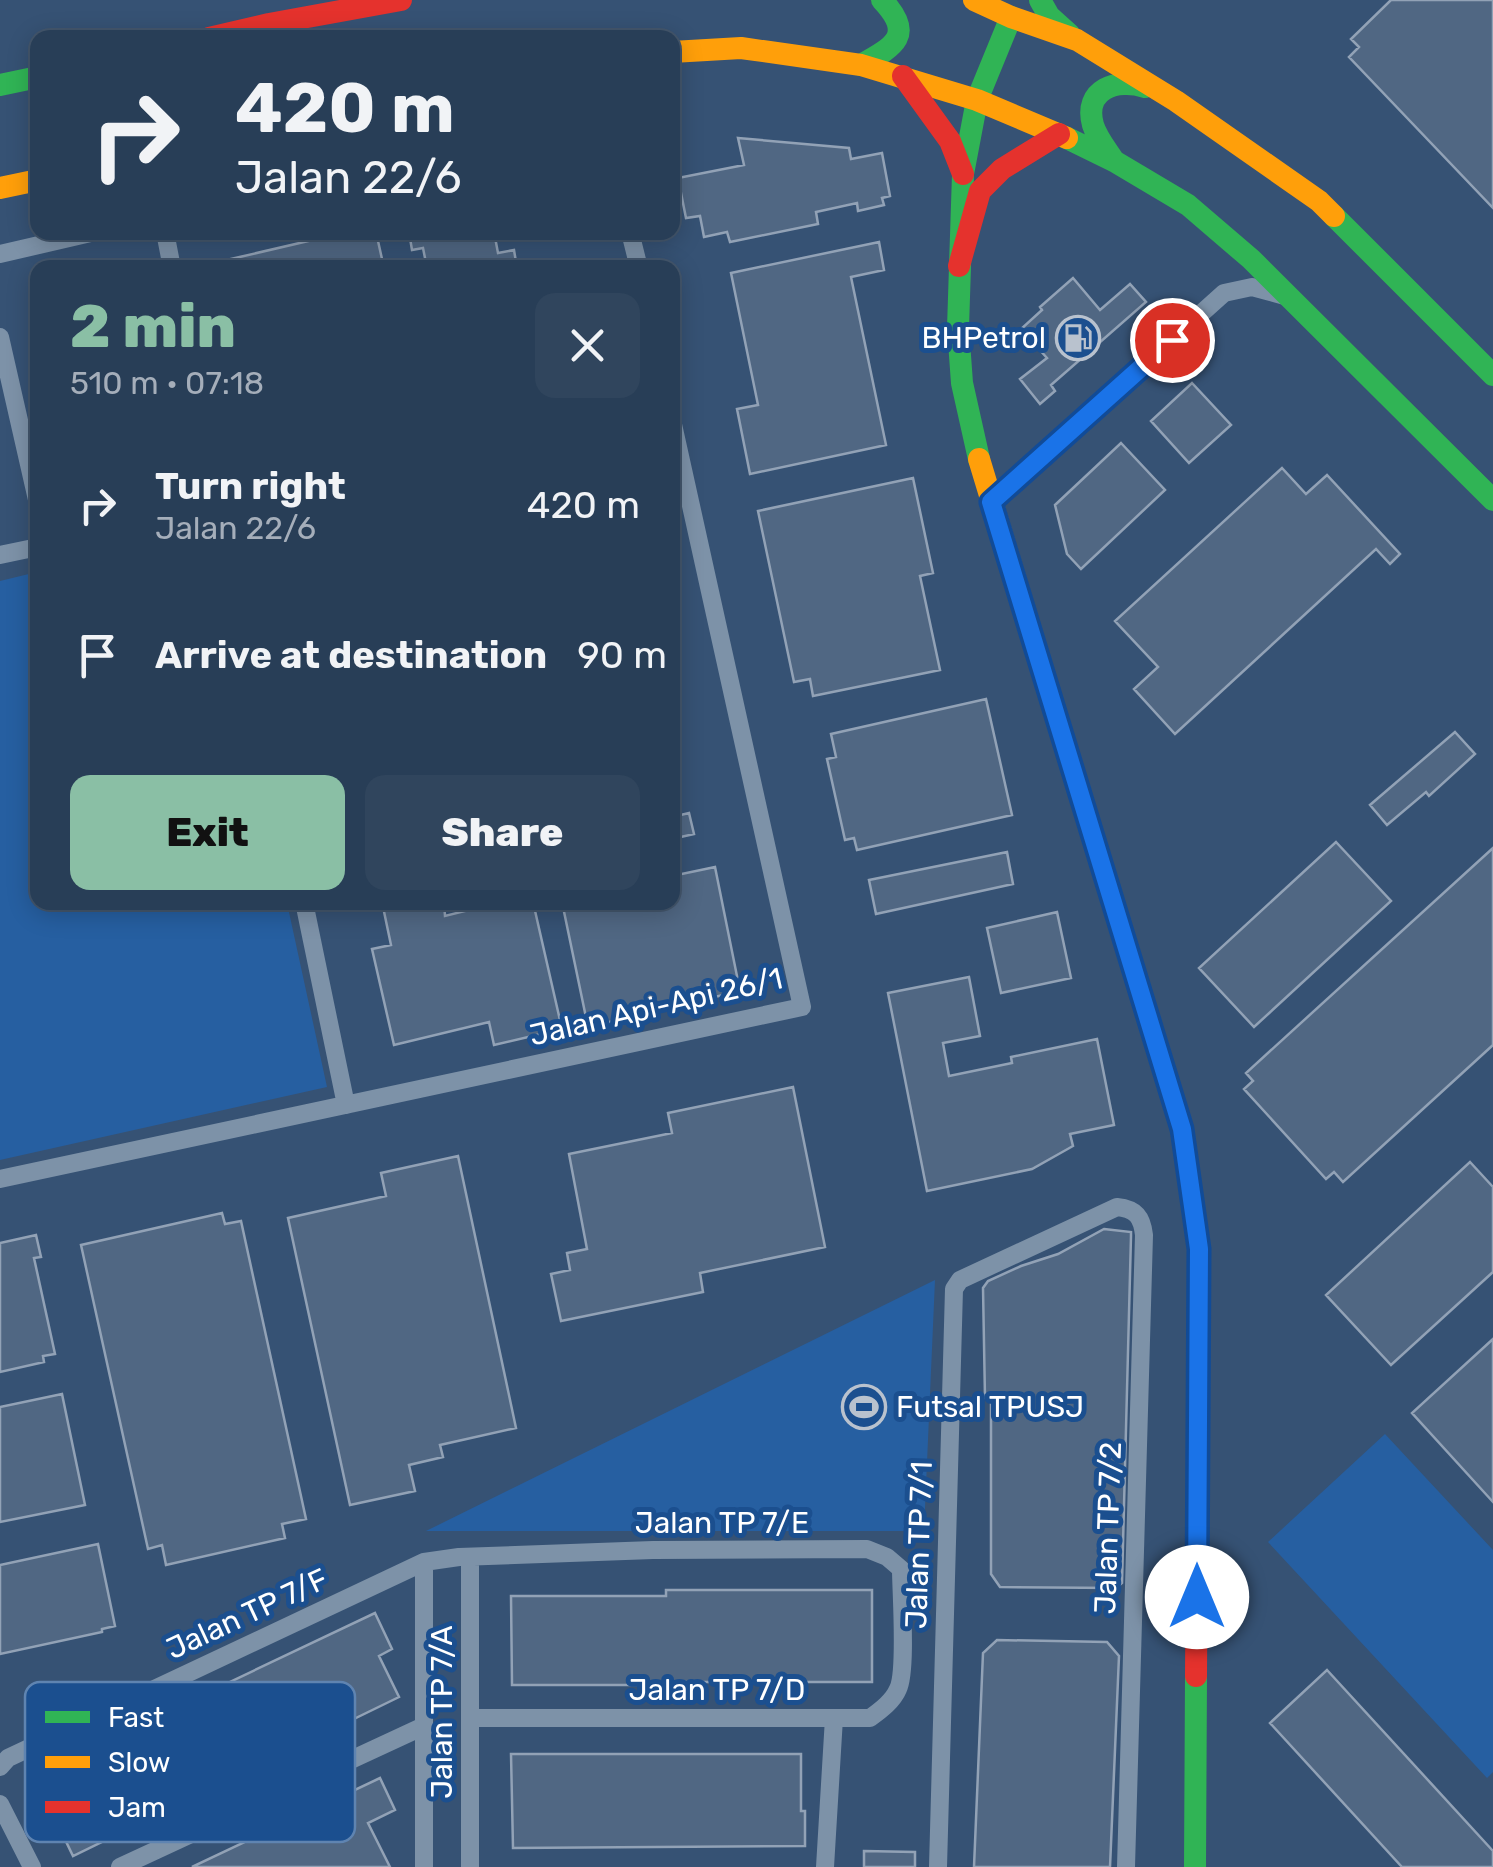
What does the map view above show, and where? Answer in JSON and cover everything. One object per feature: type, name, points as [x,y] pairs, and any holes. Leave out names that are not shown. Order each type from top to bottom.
[{"type":"main road","points":[[243,30],[401,0]]},
{"type":"main road","points":[[861,64],[886,51],[897,40],[897,14],[882,0]]},
{"type":"main road","points":[[974,0],[1014,8],[1077,40],[1176,101],[1319,201],[1493,375]]},
{"type":"main road","points":[[1040,0],[1049,16],[1077,40]]},
{"type":"main road","points":[[1014,8],[977,100],[963,174],[958,328],[962,382],[991,502],[1182,1129],[1199,1249],[1196,1867]]},
{"type":"main road","points":[[680,52],[741,48],[861,64],[977,100],[1114,161],[1188,206],[1251,259],[1493,500]]},
{"type":"main road","points":[[903,76],[950,141],[963,174]]},
{"type":"main road","points":[[0,86],[30,79]]},
{"type":"main road","points":[[1114,161],[1092,121],[1099,93],[1113,84],[1132,82],[1176,101]]},
{"type":"main road","points":[[959,266],[980,190],[1002,168],[1059,134]]},
{"type":"main road","points":[[0,188],[30,182]]},
{"type":"street","points":[[0,254],[60,240]]},
{"type":"street","points":[[991,502],[1224,293],[1252,286],[1290,298]]},
{"type":"street","points":[[0,337],[30,469]]},
{"type":"street","name":"Jalan Api-Api 26/1","points":[[0,1179],[802,1007],[680,456]]},
{"type":"street","points":[[0,555],[30,549]]},
{"type":"street","points":[[306,910],[346,1105]]},
{"type":"street","name":"Jalan TP 7/1","points":[[938,1867],[954,1289],[960,1280],[1117,1207]]},
{"type":"street","name":"Jalan TP 7/2","points":[[1117,1207],[1136,1213],[1142,1220],[1144,1235],[1126,1867]]},
{"type":"street","name":"Jalan TP 7/E","points":[[470,1556],[653,1550],[867,1550],[887,1556],[901,1569],[902,1637]]},
{"type":"street","name":"Jalan TP 7/F","points":[[166,1682],[424,1562],[470,1556]]},
{"type":"street","name":"Jalan TP 7/A","points":[[470,1556],[470,1867]]},
{"type":"street","points":[[424,1562],[424,1867]]},
{"type":"street","name":"Jalan TP 7/D","points":[[470,1718],[870,1718],[900,1687],[902,1637]]},
{"type":"street","points":[[825,1867],[834,1718]]},
{"type":"street","points":[[355,1758],[424,1726]]},
{"type":"street","name":"Jalan TP 7/F","points":[[0,1767],[25,1750]]},
{"type":"street","points":[[0,1804],[32,1867]]},
{"type":"street","points":[[120,1867],[174,1842]]},
{"type":"shaded area","points":[[30,574],[30,910],[289,910],[327,1087],[0,1160],[0,581]]},
{"type":"shaded area","points":[[935,1280],[924,1531],[426,1531]]},
{"type":"shaded area","points":[[1385,1434],[1493,1550],[1493,1772],[1487,1778],[1268,1542]]},
{"type":"building","points":[[1391,0],[1493,0],[1493,208],[1349,57],[1359,47],[1351,39]]},
{"type":"building","points":[[738,138],[849,148],[851,159],[882,153],[890,196],[882,198],[884,205],[858,211],[857,203],[816,212],[818,224],[730,242],[727,232],[704,237],[700,216],[686,218],[680,178],[744,165]]},
{"type":"building","points":[[313,240],[378,240],[382,260],[227,260]]},
{"type":"building","points":[[410,240],[496,240],[498,253],[514,250],[516,260],[425,260],[423,248],[412,250]]},
{"type":"building","points":[[879,242],[884,270],[851,277],[886,445],[750,474],[737,409],[758,405],[731,273]]},
{"type":"building","points":[[1073,278],[1100,310],[1130,284],[1146,302],[1051,385],[1055,391],[1040,404],[1020,379],[1047,358],[1021,329]]},
{"type":"building","points":[[1192,383],[1231,425],[1189,463],[1151,421]]},
{"type":"building","points":[[1121,443],[1165,490],[1081,569],[1067,554],[1055,505]]},
{"type":"building","points":[[1282,468],[1306,494],[1327,475],[1400,554],[1390,564],[1376,549],[1175,734],[1134,689],[1158,667],[1115,621]]},
{"type":"building","points":[[913,478],[933,573],[920,576],[940,670],[813,696],[810,679],[794,682],[758,511]]},
{"type":"building","points":[[986,699],[1012,815],[857,850],[854,838],[845,840],[827,759],[836,757],[831,734]]},
{"type":"building","points":[[1455,732],[1475,754],[1429,796],[1426,792],[1387,825],[1370,805]]},
{"type":"building","points":[[689,813],[694,834],[680,837],[680,815]]},
{"type":"building","points":[[1336,842],[1391,901],[1254,1027],[1199,968]]},
{"type":"building","points":[[1493,848],[1493,1045],[1343,1182],[1334,1172],[1326,1179],[1244,1089],[1253,1081],[1246,1073]]},
{"type":"building","points":[[1007,852],[1013,884],[876,914],[869,880]]},
{"type":"building","points":[[715,867],[740,991],[588,1027],[564,910],[680,910],[680,874]]},
{"type":"building","points":[[384,910],[445,910],[445,916],[469,910],[535,910],[562,1029],[494,1045],[489,1022],[394,1045],[372,949],[391,945]]},
{"type":"building","points":[[1057,912],[1071,978],[1001,993],[987,928]]},
{"type":"building","points":[[969,977],[980,1036],[943,1043],[949,1076],[1012,1063],[1011,1057],[1097,1039],[1114,1125],[1070,1134],[1073,1146],[1032,1169],[927,1191],[888,993]]},
{"type":"building","points":[[793,1087],[825,1247],[700,1273],[703,1292],[561,1321],[551,1274],[570,1270],[567,1253],[587,1249],[569,1154],[672,1133],[668,1113]]},
{"type":"building","points":[[458,1156],[516,1428],[440,1445],[443,1457],[409,1465],[415,1491],[350,1505],[288,1218],[386,1196],[381,1173]]},
{"type":"building","points":[[1470,1162],[1493,1187],[1493,1272],[1391,1365],[1326,1295]]},
{"type":"building","points":[[222,1213],[225,1224],[241,1221],[306,1519],[282,1524],[285,1538],[166,1565],[162,1545],[148,1549],[81,1245]]},
{"type":"building","points":[[1104,1229],[1131,1232],[1122,1583],[1116,1588],[1000,1587],[991,1574],[991,1398],[985,1398],[983,1288],[988,1281],[1058,1254]]},
{"type":"building","points":[[36,1235],[41,1257],[34,1258],[55,1354],[43,1356],[44,1362],[0,1372],[0,1243]]},
{"type":"building","points":[[1493,1339],[1493,1502],[1412,1413]]},
{"type":"building","points":[[62,1394],[85,1505],[0,1522],[0,1407]]},
{"type":"building","points":[[98,1544],[115,1626],[0,1654],[0,1565]]},
{"type":"building","points":[[666,1590],[872,1590],[872,1682],[512,1685],[511,1596],[666,1596]]},
{"type":"building","points":[[375,1613],[392,1649],[379,1656],[399,1697],[355,1718],[355,1682],[230,1682]]},
{"type":"building","points":[[997,1640],[1107,1642],[1119,1656],[1110,1867],[974,1867],[983,1653]]},
{"type":"building","points":[[1327,1670],[1493,1851],[1493,1867],[1402,1867],[1270,1723]]},
{"type":"building","points":[[511,1754],[801,1754],[805,1846],[513,1848]]},
{"type":"building","points":[[380,1778],[395,1810],[368,1823],[390,1867],[192,1867],[245,1842],[355,1842],[355,1790]]},
{"type":"building","points":[[66,1842],[102,1842],[73,1856]]},
{"type":"building","points":[[864,1851],[915,1852],[915,1867],[864,1867]]},
{"type":"traffic: fast","points":[[861,65],[897,38],[897,22],[882,0]]},
{"type":"traffic: fast","points":[[1040,0],[1049,16],[1069,34]]},
{"type":"traffic: fast","points":[[979,459],[962,383],[958,328],[963,174],[977,100],[1011,17]]},
{"type":"traffic: fast","points":[[0,85],[30,79]]},
{"type":"traffic: fast","points":[[1114,161],[1093,125],[1093,103],[1105,89],[1114,86],[1145,87]]},
{"type":"traffic: fast","points":[[1067,138],[1188,205],[1251,259],[1493,500]]},
{"type":"traffic: fast","points":[[1334,216],[1493,375]]},
{"type":"traffic: fast","points":[[1195,1867],[1196,1676]]},
{"type":"traffic: slow","points":[[974,0],[1077,40],[1176,101],[1319,201],[1334,216]]},
{"type":"traffic: slow","points":[[680,52],[741,48],[861,65],[977,100],[1067,138]]},
{"type":"traffic: slow","points":[[0,188],[30,182]]},
{"type":"traffic: slow","points":[[979,459],[1152,1031]]},
{"type":"traffic: jam","points":[[243,30],[401,0]]},
{"type":"traffic: jam","points":[[903,76],[950,141],[963,174]]},
{"type":"traffic: jam","points":[[959,266],[980,191],[1002,169],[1059,134]]},
{"type":"traffic: jam","points":[[1152,1031],[1182,1129],[1199,1249],[1196,1676]]},
{"type":"place","name":"BHPetrol","points":[[1078,338]]},
{"type":"place","name":"Futsal TPUSJ","points":[[864,1407]]},
{"type":"route","points":[[1172,340],[991,502],[1182,1129],[1199,1249],[1197,1597]]}]
